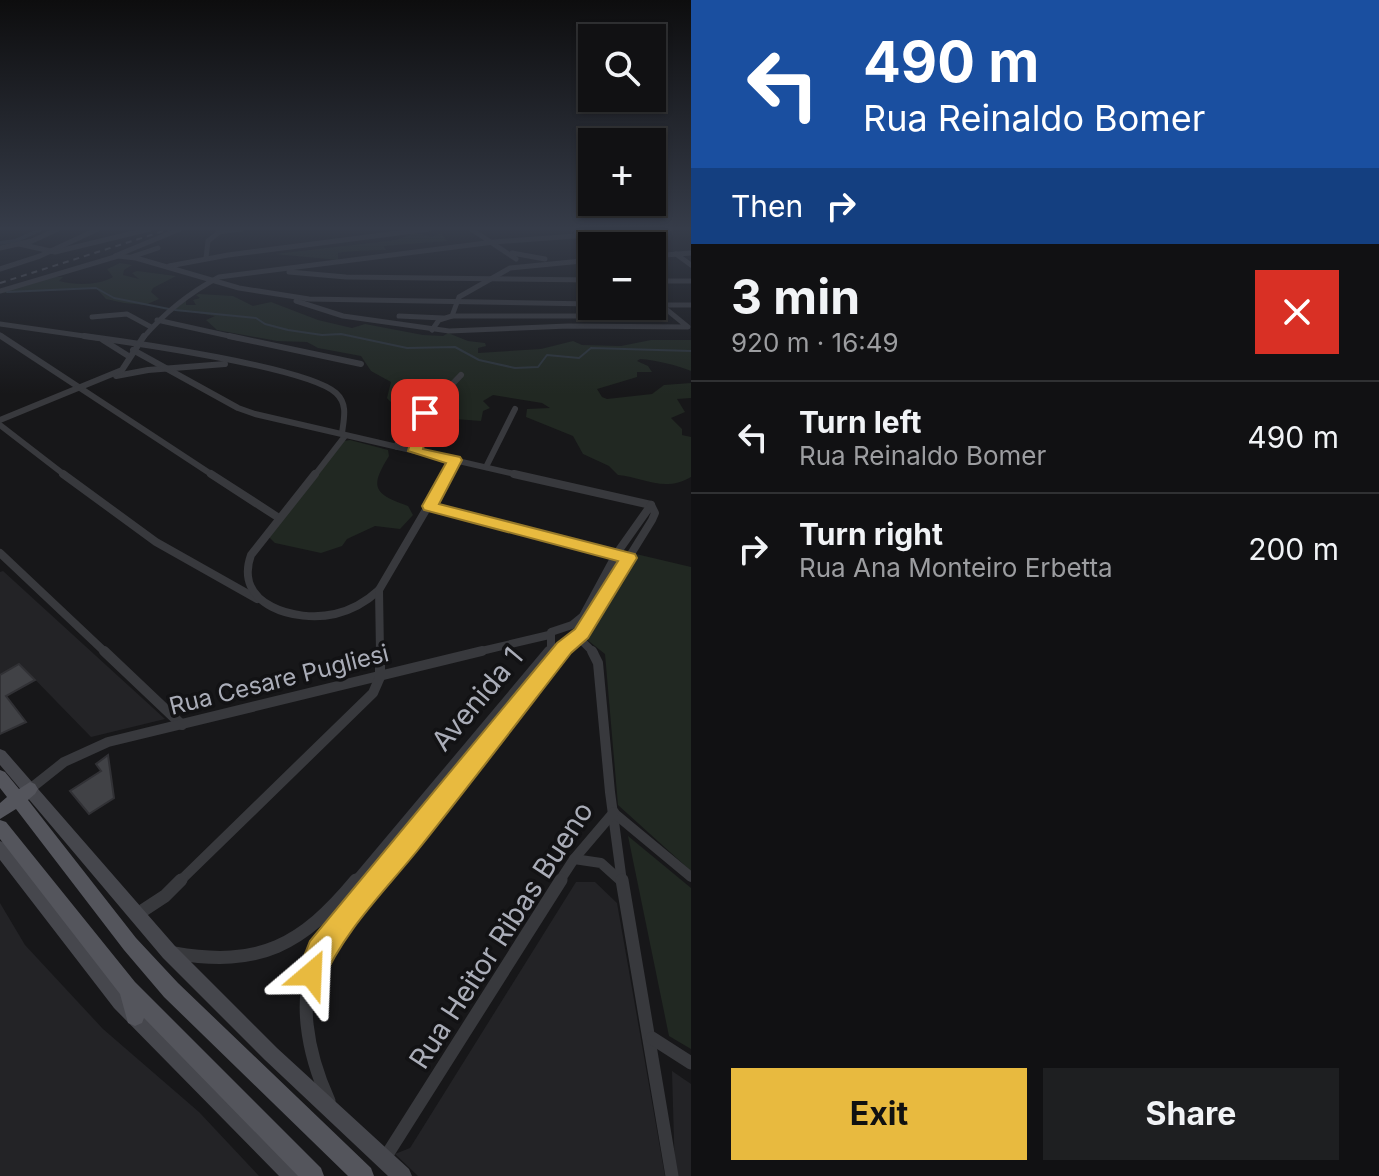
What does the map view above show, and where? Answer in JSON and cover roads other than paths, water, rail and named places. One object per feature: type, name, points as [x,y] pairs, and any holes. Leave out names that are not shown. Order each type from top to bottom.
[{"type":"main road","points":[[0,776],[24,795],[130,944],[171,990],[363,1176]]},
{"type":"main road","points":[[0,812],[24,795]]},
{"type":"main road","points":[[0,827],[128,989],[313,1176]]},
{"type":"main road","points":[[128,989],[135,1016]]},
{"type":"street","points":[[0,291],[23,284]]},
{"type":"street","points":[[111,377],[122,370],[157,320],[206,284]]},
{"type":"street","points":[[229,284],[285,296],[329,301],[578,304]]},
{"type":"street","points":[[452,316],[459,297],[480,284]]},
{"type":"street","points":[[285,296],[334,314],[432,330],[682,328],[688,324],[667,312],[641,316],[399,316]]},
{"type":"street","points":[[666,305],[691,305]]},
{"type":"street","points":[[92,317],[127,314],[151,327]]},
{"type":"street","points":[[517,316],[518,328]]},
{"type":"street","points":[[432,330],[445,318]]},
{"type":"street","points":[[157,320],[361,364]]},
{"type":"street","points":[[0,324],[99,337],[134,350],[238,408],[345,436],[651,505]]},
{"type":"street","points":[[0,335],[279,518]]},
{"type":"street","points":[[99,337],[134,350],[244,365],[310,379],[336,393],[345,408],[342,433],[345,436]]},
{"type":"street","points":[[244,365],[166,368],[111,377],[0,423],[152,541],[221,583],[296,615],[315,617],[357,608],[379,590],[455,460]]},
{"type":"street","points":[[397,447],[400,431],[395,427],[396,421],[404,410],[420,400],[447,393],[461,375]]},
{"type":"street","points":[[486,467],[515,409]]},
{"type":"street","points":[[415,451],[422,415],[446,415]]},
{"type":"street","points":[[258,599],[247,584],[245,574],[248,560],[345,436]]},
{"type":"street","name":"Avenida 1","points":[[169,952],[209,959],[249,957],[277,948],[317,924],[404,826],[551,649],[549,637],[583,616],[617,553],[651,505],[655,513],[578,637],[567,645],[320,951],[309,987],[307,1028],[312,1057],[337,1117]]},
{"type":"street","points":[[430,506],[629,558]]},
{"type":"street","points":[[0,553],[182,725]]},
{"type":"street","points":[[221,583],[245,574]]},
{"type":"street","points":[[136,915],[165,896],[373,693],[380,677],[379,590]]},
{"type":"street","points":[[357,608],[381,617]]},
{"type":"street","points":[[549,637],[567,645]]},
{"type":"street","name":"Rua Cesare Pugliesi","points":[[24,795],[64,762],[92,746],[549,637]]},
{"type":"street","name":"Rua Heitor Ribas Bueno","points":[[385,1159],[574,859],[614,812],[598,663],[596,656],[578,637]]},
{"type":"street","points":[[0,755],[24,795],[169,952],[337,1117],[402,1176]]},
{"type":"street","points":[[614,812],[691,877]]},
{"type":"street","points":[[614,812],[638,982],[652,1038],[672,1176]]},
{"type":"street","points":[[0,848],[135,1016],[293,1176]]},
{"type":"street","points":[[574,859],[601,863],[610,868],[624,885]]},
{"type":"street","points":[[652,1038],[691,1063]]},
{"type":"waterway","points":[[7,292],[96,288],[114,298],[169,309]]},
{"type":"waterway","points":[[175,310],[256,318],[265,324],[288,330],[322,335],[341,334],[407,348],[455,347],[479,360],[515,368],[538,367],[547,355],[579,358],[591,348],[691,351]]}]
